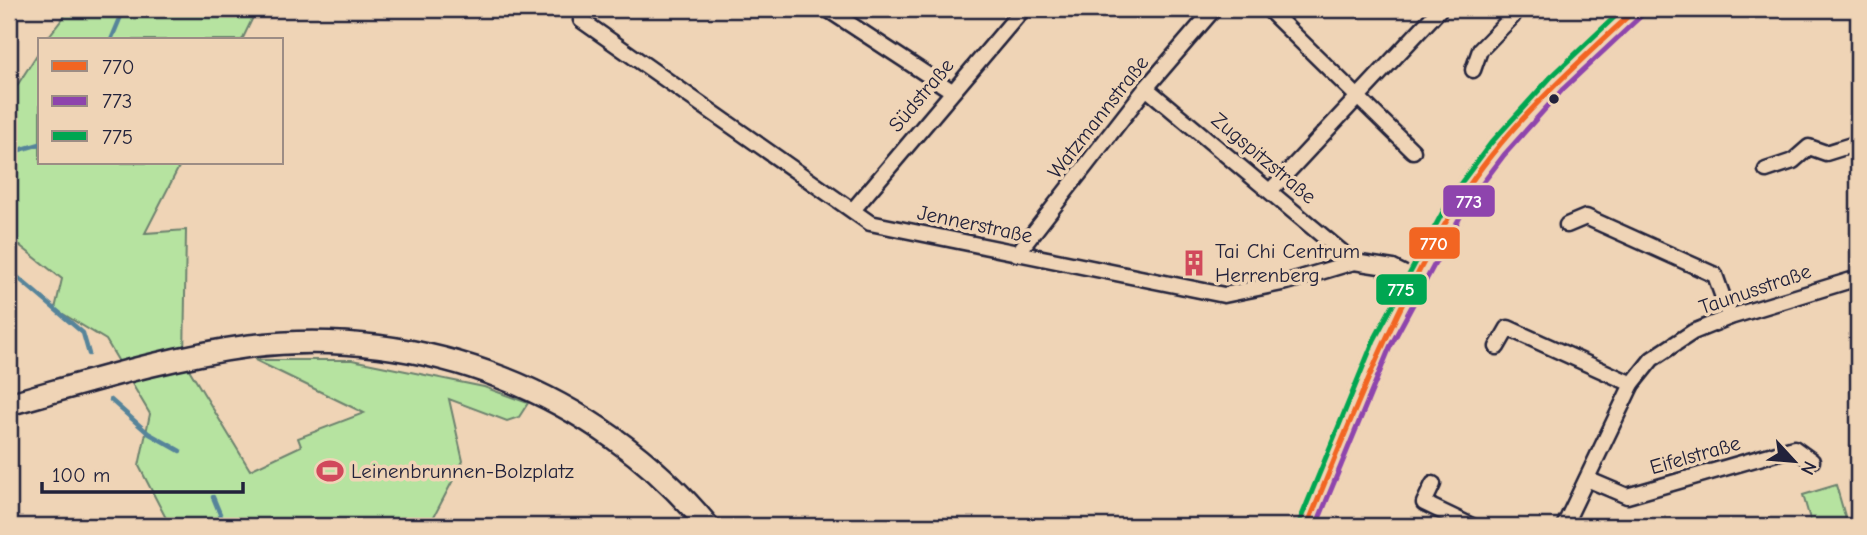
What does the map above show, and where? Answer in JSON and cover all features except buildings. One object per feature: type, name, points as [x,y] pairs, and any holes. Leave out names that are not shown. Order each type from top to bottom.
[{"type":"main road","points":[[1307,526],[1370,369],[1415,279],[1461,199],[1497,149],[1557,83],[1636,9]]},
{"type":"main road","points":[[16,402],[81,383],[196,356],[272,344],[352,343],[436,356],[514,382],[603,430],[659,474],[708,526]]},
{"type":"street","points":[[827,9],[952,91]]},
{"type":"street","name":"Südstraße","points":[[853,210],[1023,9]]},
{"type":"street","name":"Watzmannstraße","points":[[1017,254],[1146,88],[1214,9]]},
{"type":"street","points":[[1268,9],[1413,151]]},
{"type":"street","points":[[1271,190],[1357,94],[1440,9]]},
{"type":"street","points":[[1473,70],[1480,50],[1513,16],[1504,9]]},
{"type":"street","name":"Jennerstraße","points":[[584,14],[870,223],[1224,295],[1287,282],[1354,262],[1393,268],[1415,279]]},
{"type":"street","name":"Zugspitzstraße","points":[[1146,88],[1354,262]]},
{"type":"street","points":[[1766,170],[1793,160],[1810,147],[1826,153],[1858,143]]},
{"type":"street","points":[[1567,225],[1586,216],[1715,275],[1730,317]]},
{"type":"street","name":"Taunusstraße","points":[[1564,526],[1632,384],[1652,359],[1693,332],[1730,317],[1858,278]]},
{"type":"street","points":[[1497,347],[1508,328],[1632,384]]},
{"type":"street","name":"Eifelstraße","points":[[1587,479],[1627,496],[1794,448],[1812,461]]},
{"type":"street","points":[[1433,484],[1424,503],[1472,526]]},
{"type":"green space","points":[[70,9],[257,9],[243,38],[48,38]]},
{"type":"green space","points":[[38,53],[38,164],[180,164],[145,233],[186,230],[184,361],[250,470],[301,446],[298,438],[364,413],[255,360],[352,360],[484,387],[528,403],[519,417],[507,421],[449,399],[463,461],[429,526],[170,526],[139,466],[150,414],[106,340],[55,309],[62,279],[9,237],[9,98]]},
{"type":"green space","points":[[1836,485],[1847,523],[1812,526],[1803,495]]},
{"type":"waterway","points":[[112,38],[124,9]]},
{"type":"waterway","points":[[9,153],[38,145]]},
{"type":"waterway","points":[[9,270],[83,333],[89,354]]},
{"type":"waterway","points":[[111,400],[148,433],[180,451]]},
{"type":"waterway","points":[[213,497],[225,526]]},
{"type":"transit line","name":"775","points":[[1299,523],[1374,340],[1452,195],[1491,143],[1551,77],[1623,9]]},
{"type":"transit line","name":"770","points":[[1307,526],[1396,318],[1460,199],[1478,172],[1520,122],[1565,75],[1636,9]]},
{"type":"transit line","name":"773","points":[[1316,526],[1390,347],[1467,204],[1504,155],[1563,89],[1642,15]]},
{"type":"place","name":"Tai Chi Centrum Herrenberg","points":[[1194,263]]},
{"type":"place","name":"Leinenbrunnen-Bolzplatz","points":[[330,471]]}]
